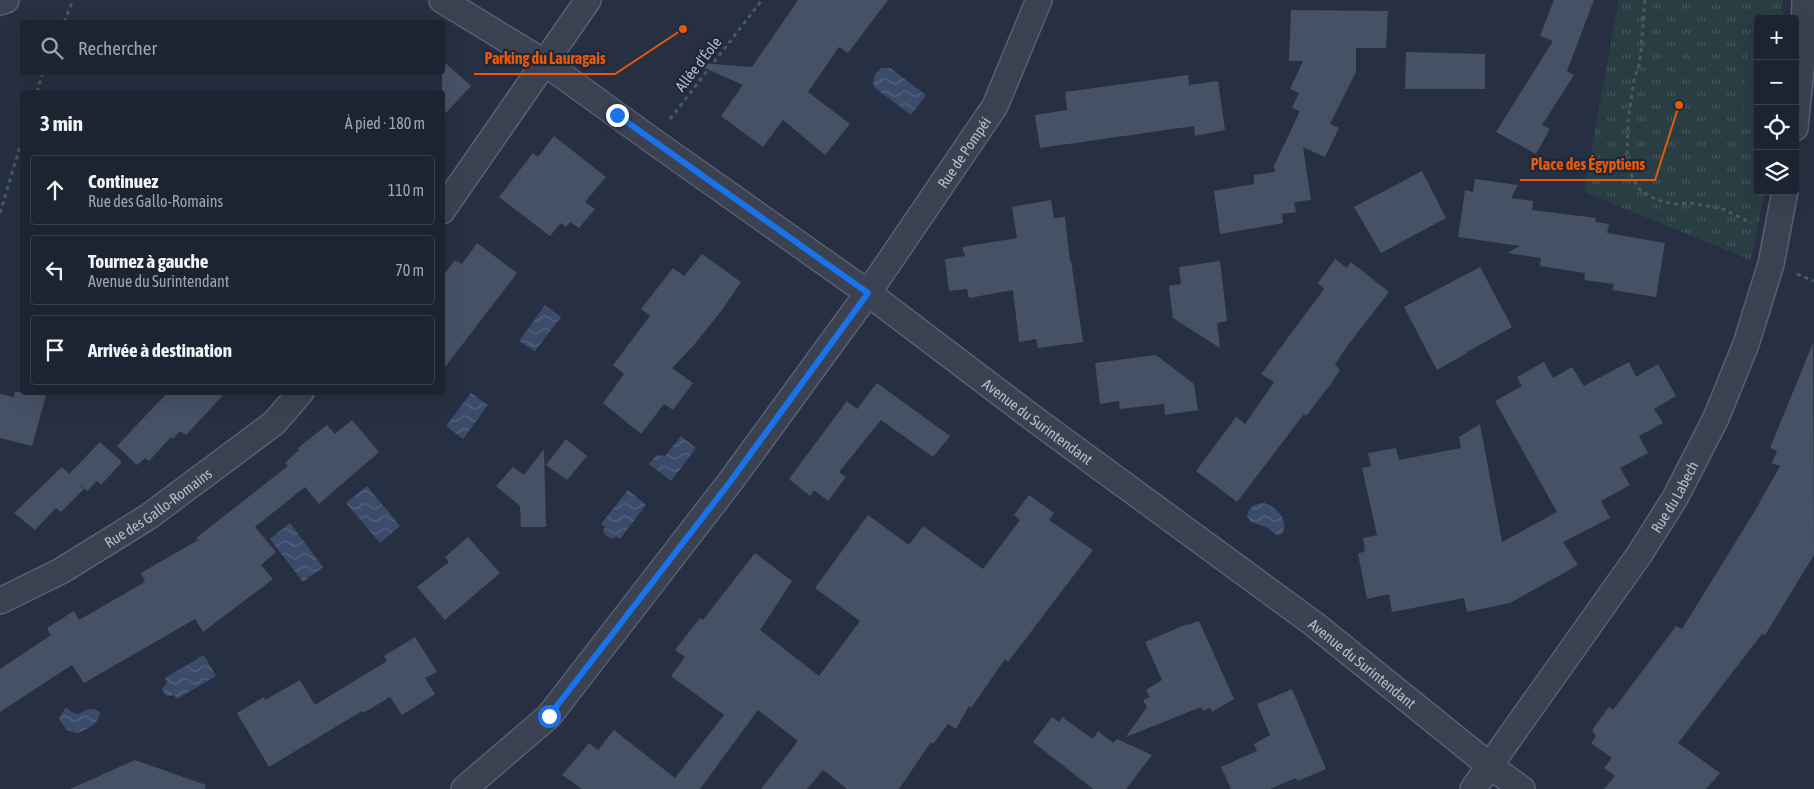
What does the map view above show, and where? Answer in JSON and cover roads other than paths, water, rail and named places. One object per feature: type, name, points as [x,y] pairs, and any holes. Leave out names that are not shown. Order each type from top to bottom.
[{"type":"street","points":[[0,2],[6,0]]},
{"type":"street","name":"Avenue du Surintendant","points":[[442,0],[545,63],[868,293],[1037,421],[1314,624],[1490,766],[1522,789]]},
{"type":"street","points":[[445,207],[588,0]]},
{"type":"street","name":"Rue de Pompéi","points":[[868,293],[995,106],[1039,0]]},
{"type":"street","points":[[1797,105],[1804,38],[1805,0]]},
{"type":"street","name":"Rue du Labech","points":[[1473,789],[1640,555],[1675,498],[1716,418],[1746,344],[1771,264],[1784,195]]},
{"type":"street","points":[[464,789],[549,716],[730,482],[868,293]]},
{"type":"street","name":"Rue des Gallo-Romains","points":[[0,601],[61,571],[148,517],[274,423],[298,395]]},
{"type":"water","points":[[882,68],[890,68],[926,95],[911,115],[875,88],[873,83],[875,74]]},
{"type":"water","points":[[545,305],[561,317],[535,351],[519,341]]},
{"type":"water","points":[[471,393],[488,405],[463,439],[446,426]]},
{"type":"water","points":[[681,436],[696,448],[671,481],[649,464],[657,455],[665,456]]},
{"type":"water","points":[[367,486],[400,526],[380,543],[346,503]]},
{"type":"water","points":[[628,490],[646,505],[620,539],[616,536],[613,539],[606,536],[603,531],[605,527],[601,524]]},
{"type":"water","points":[[1264,503],[1277,511],[1283,519],[1284,529],[1282,534],[1277,535],[1266,527],[1251,522],[1247,516],[1253,506]]},
{"type":"water","points":[[290,523],[323,567],[303,582],[270,539]]},
{"type":"water","points":[[204,655],[216,676],[177,699],[174,695],[165,695],[162,689],[167,682],[165,678]]},
{"type":"water","points":[[66,707],[77,714],[88,709],[100,712],[92,726],[76,733],[67,730],[59,719]]},
{"type":"place","name":"Parking du Lauragais","points":[[683,29]]},
{"type":"place","name":"Place des Égyptiens","points":[[1679,105]]}]
